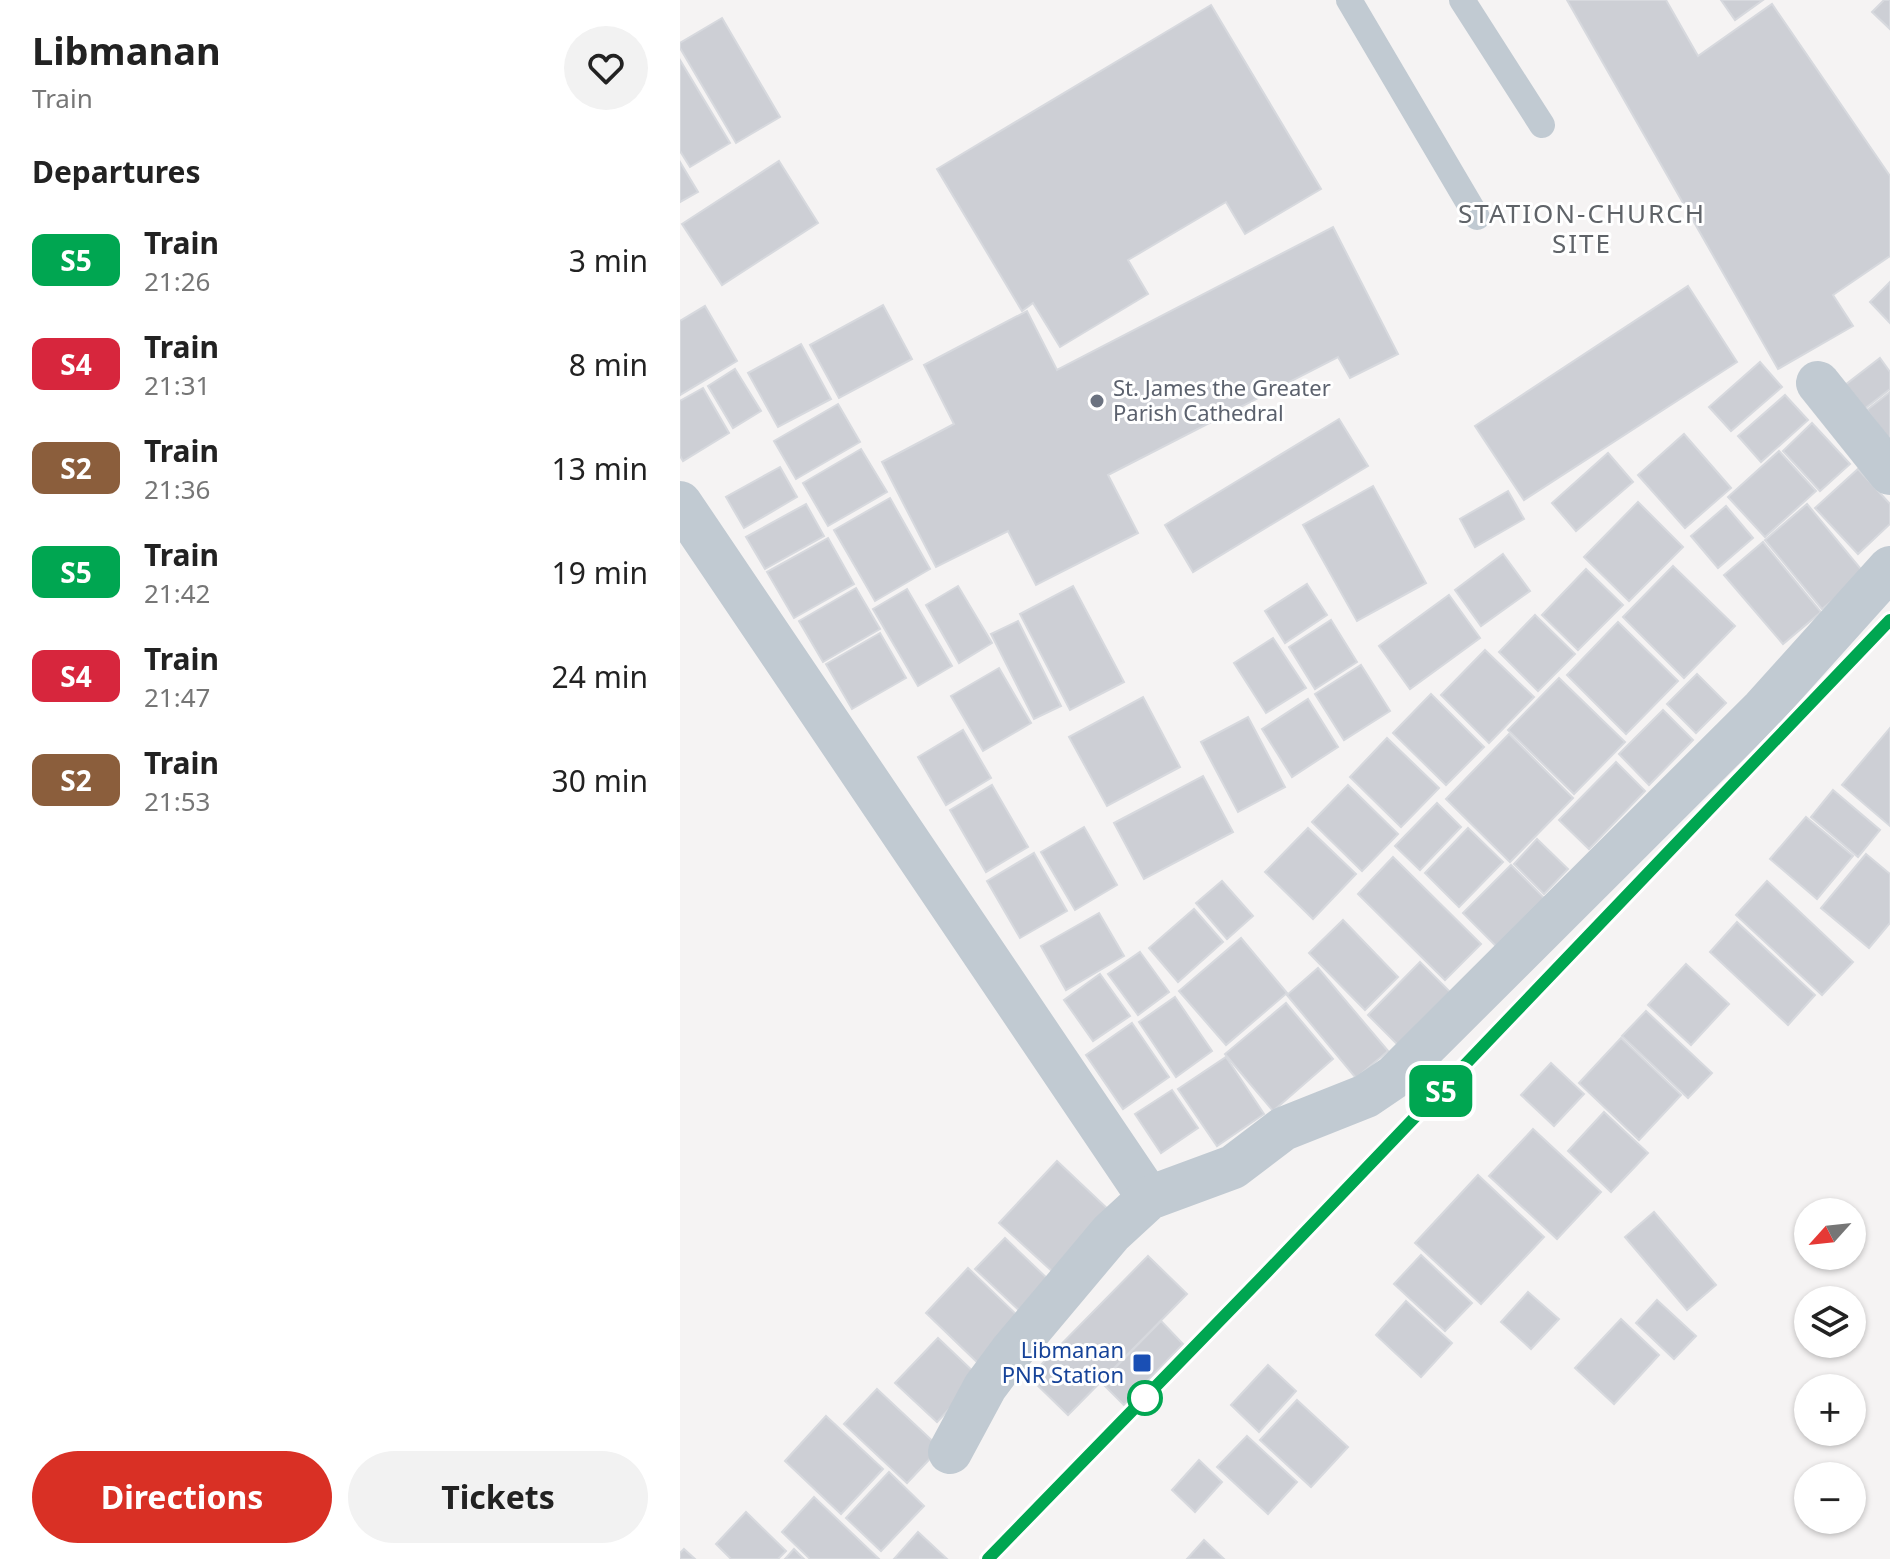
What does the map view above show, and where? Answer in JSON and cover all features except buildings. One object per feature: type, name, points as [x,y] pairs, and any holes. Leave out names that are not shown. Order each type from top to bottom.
[{"type":"street","points":[[1818,383],[1890,473]]},
{"type":"street","points":[[680,503],[1149,1198]]},
{"type":"street","points":[[950,1452],[985,1387],[1111,1233],[1149,1198],[1233,1167],[1283,1129],[1366,1096],[1394,1077],[1763,709],[1890,568]]},
{"type":"lane","points":[[1349,0],[1477,217]]},
{"type":"lane","points":[[1462,0],[1542,125]]},
{"type":"railway","points":[[988,1559],[1328,1209],[1890,620]]},
{"type":"train","name":"S5","points":[[988,1559],[1204,1339],[1890,620]]},
{"type":"place","name":"St. James the Greater Parish Cathedral","points":[[1097,401]]},
{"type":"place","name":"Libmanan PNR Station","points":[[1142,1363]]},
{"type":"district","name":"STATION-CHURCH SITE","points":[[1582,229]]}]
